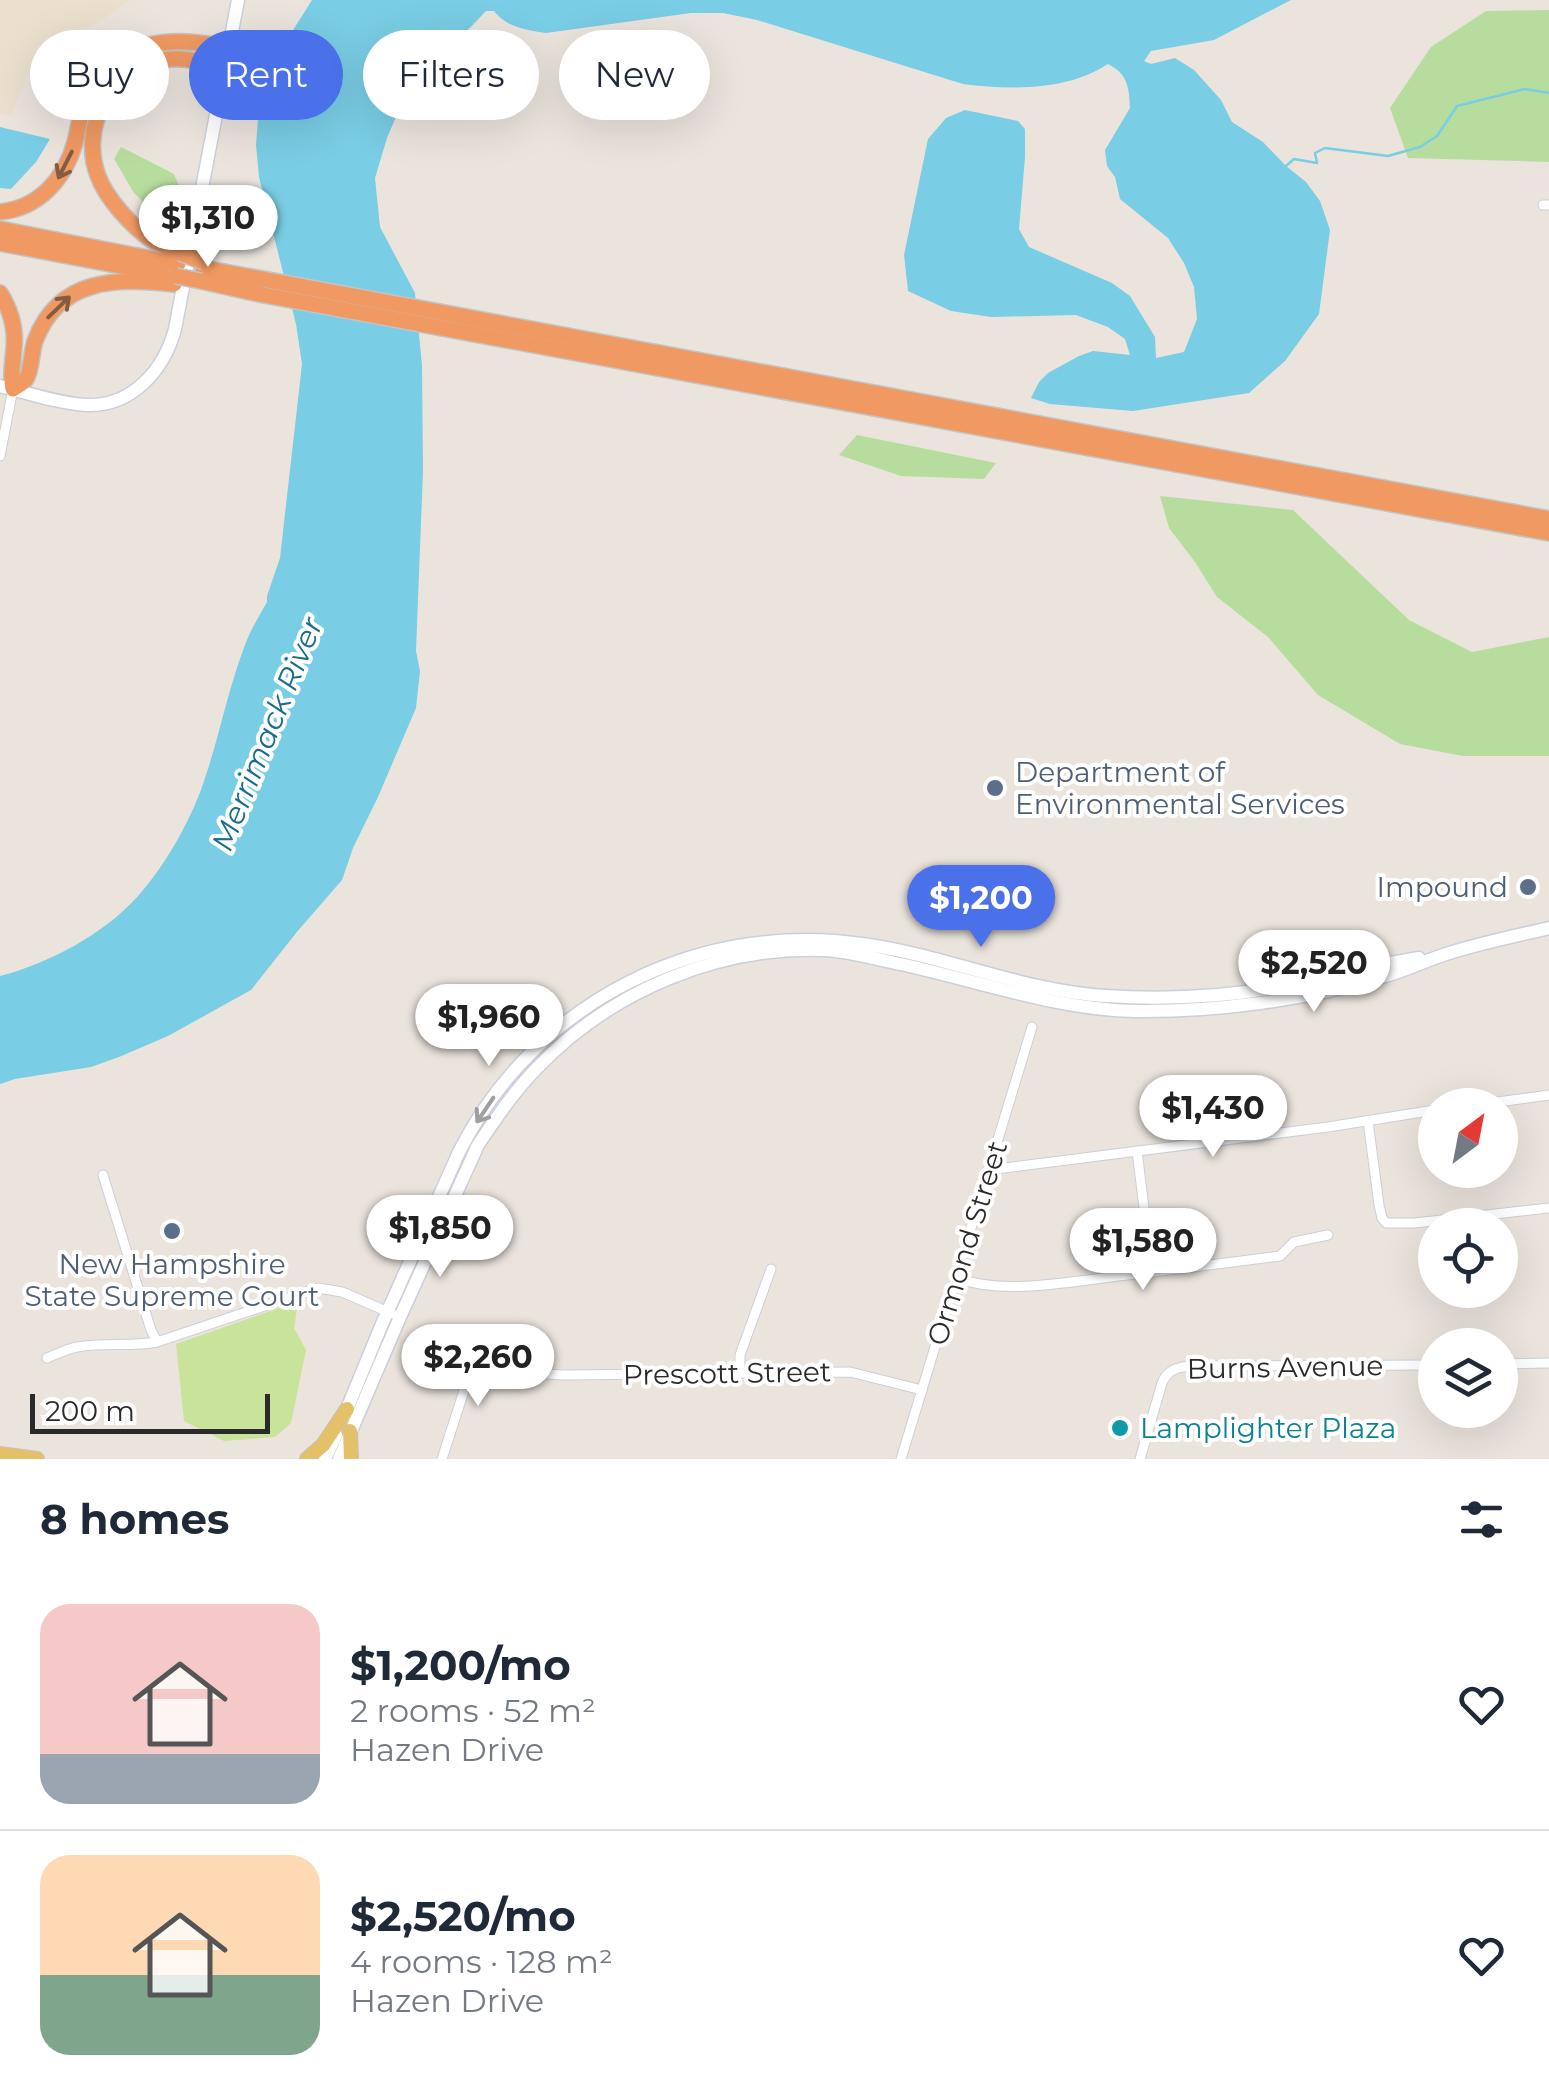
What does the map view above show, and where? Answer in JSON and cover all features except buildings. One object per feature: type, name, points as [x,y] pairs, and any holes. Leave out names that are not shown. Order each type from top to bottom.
[{"type":"highway","points":[[0,212],[24,207],[40,198],[59,178],[74,144],[85,99],[94,83],[117,60],[145,44],[164,40],[189,42]]},
{"type":"highway","points":[[177,269],[107,194],[98,178],[92,142],[101,106],[124,78],[157,61],[189,59]]},
{"type":"highway","points":[[0,230],[264,287],[1549,519]]},
{"type":"highway","points":[[0,243],[177,269]]},
{"type":"highway","points":[[7,388],[26,379],[45,320],[76,292],[177,269]]},
{"type":"highway","points":[[0,293],[13,323],[15,342],[7,388]]},
{"type":"highway","points":[[450,321],[1549,533]]},
{"type":"main road","points":[[307,1459],[323,1445],[348,1408]]},
{"type":"main road","points":[[350,1431],[351,1459]]},
{"type":"main road","points":[[0,1454],[38,1459]]},
{"type":"street","points":[[232,30],[238,0]]},
{"type":"street","points":[[0,456],[7,388],[66,402],[98,404],[139,388],[161,365],[175,329],[215,120]]},
{"type":"street","points":[[339,1459],[466,1138],[522,1061],[582,1009],[648,973],[700,954],[754,943],[828,939],[874,945],[1056,990],[1159,999],[1286,986],[1379,964],[1446,954],[1549,928]]},
{"type":"street","name":"Ormond Street","points":[[901,1459],[1032,1026]]},
{"type":"street","points":[[1518,1100],[1549,1096]]},
{"type":"street","points":[[988,1170],[1418,1113]]},
{"type":"street","points":[[1368,1120],[1379,1205],[1386,1223],[1549,1208]]},
{"type":"street","points":[[1136,1151],[1152,1273]]},
{"type":"street","points":[[103,1175],[157,1342]]},
{"type":"street","points":[[956,1278],[996,1286],[1152,1273],[1280,1256],[1294,1242],[1328,1235]]},
{"type":"street","points":[[740,1372],[740,1356],[771,1269]]},
{"type":"street","points":[[47,1358],[76,1347],[157,1342],[318,1288],[342,1292],[394,1314]]},
{"type":"street","points":[[326,1459],[394,1314]]},
{"type":"street","points":[[442,1459],[478,1347]]},
{"type":"street","points":[[1518,1364],[1549,1363]]},
{"type":"street","name":"Burns Avenue","points":[[1140,1459],[1162,1383],[1174,1369],[1418,1365]]},
{"type":"street","name":"Prescott Street","points":[[470,1370],[564,1375],[850,1372],[922,1390]]},
{"type":"shaded area","points":[[0,0],[131,0],[82,30],[30,30],[30,69],[11,116],[0,113]]},
{"type":"green space","points":[[1549,10],[1549,162],[1408,158],[1390,108],[1431,47],[1486,11]]},
{"type":"green space","points":[[121,147],[174,174],[182,201],[171,228],[134,193],[114,159]]},
{"type":"green space","points":[[857,435],[996,463],[984,479],[901,476],[839,455]]},
{"type":"green space","points":[[1160,496],[1293,510],[1409,620],[1472,652],[1549,637],[1549,756],[1463,756],[1400,744],[1318,695],[1268,637],[1217,597],[1169,528]]},
{"type":"green space","points":[[293,1303],[297,1309],[294,1328],[306,1350],[291,1423],[275,1437],[224,1441],[184,1421],[176,1344]]},
{"type":"water","name":"Merrimack River","points":[[312,0],[1291,0],[1214,40],[1151,51],[1144,61],[1151,64],[1175,58],[1194,70],[1221,100],[1232,122],[1263,142],[1306,182],[1320,201],[1330,230],[1319,314],[1285,361],[1249,393],[1133,411],[1050,404],[1031,398],[1048,373],[1079,356],[1093,351],[1130,355],[1125,339],[1108,327],[1076,315],[991,317],[951,311],[908,291],[904,255],[928,139],[946,118],[965,110],[1018,121],[1025,129],[1019,229],[1029,247],[1112,283],[1130,296],[1155,337],[1156,358],[1184,352],[1197,319],[1194,287],[1168,238],[1120,199],[1115,177],[1107,166],[1105,150],[1130,108],[1126,82],[1108,64],[1056,84],[963,84],[723,13],[691,13],[546,33],[517,27],[494,11],[486,11],[468,30],[363,30],[363,120],[395,120],[375,178],[380,227],[415,293],[422,365],[423,471],[416,651],[420,671],[416,708],[342,880],[251,990],[168,1036],[119,1057],[91,1067],[0,1084],[0,976],[57,955],[93,935],[124,910],[159,870],[201,790],[242,652],[267,602],[280,558],[302,364],[296,324],[259,177],[258,120],[343,120],[343,30],[293,30]]},
{"type":"water","points":[[0,127],[50,139],[36,162],[11,189],[0,188]]},
{"type":"waterway","points":[[1286,166],[1294,159],[1317,163],[1315,153],[1325,148],[1388,156],[1420,147],[1437,136],[1457,106],[1525,89],[1549,93]]},
{"type":"place","name":"Department of Environmental Services","points":[[995,788]]},
{"type":"place","name":"Impound","points":[[1528,887]]},
{"type":"place","name":"New Hampshire State Supreme Court","points":[[172,1231]]},
{"type":"place","name":"Lamplighter Plaza","points":[[1120,1428]]}]
